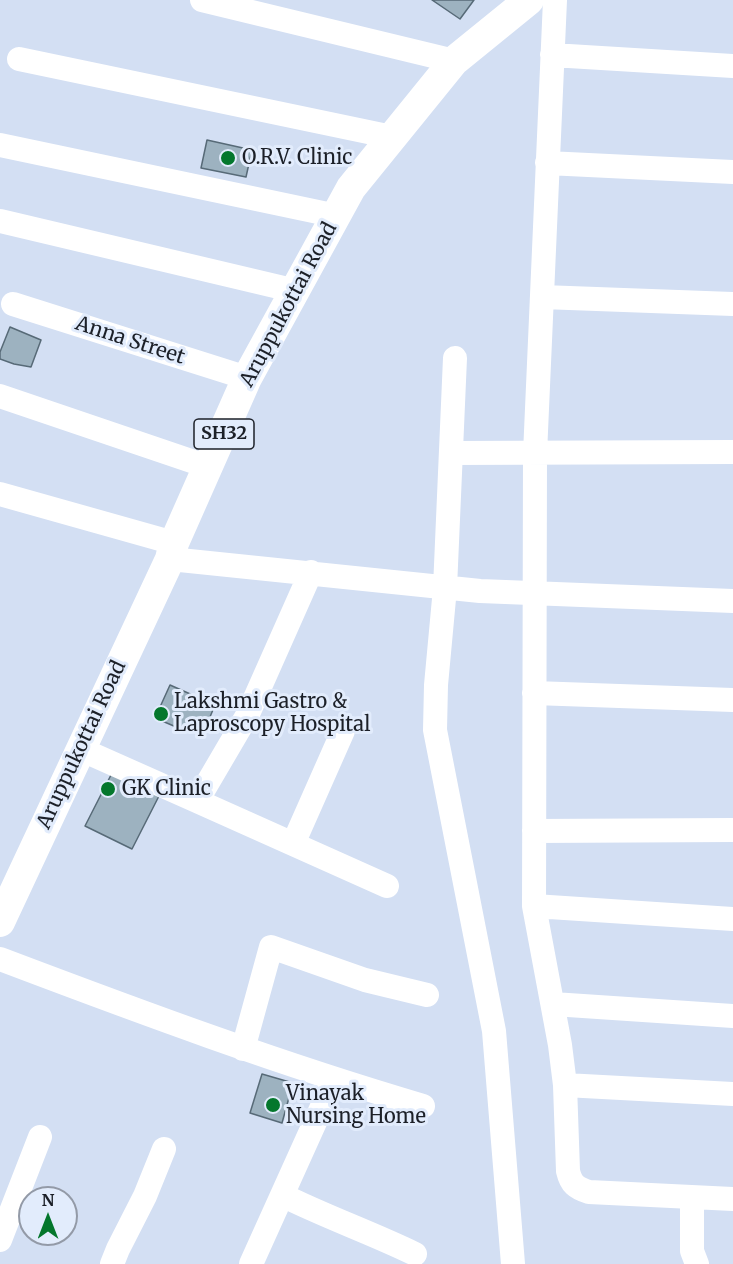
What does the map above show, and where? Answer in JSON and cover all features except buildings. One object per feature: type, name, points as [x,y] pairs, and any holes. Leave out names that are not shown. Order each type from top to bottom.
[{"type":"main road","name":"Aruppukottai Road","points":[[0,922],[172,551],[247,378],[351,188],[454,61],[529,0]]},
{"type":"street","points":[[202,0],[454,61]]},
{"type":"street","points":[[555,0],[535,454],[534,906],[553,1004],[565,1086],[568,1171],[571,1182],[579,1189],[589,1192],[733,1199]]},
{"type":"street","points":[[552,55],[733,66]]},
{"type":"street","points":[[19,59],[392,137]]},
{"type":"street","points":[[0,145],[337,216]]},
{"type":"street","points":[[547,163],[733,172]]},
{"type":"street","points":[[0,221],[296,291]]},
{"type":"street","points":[[542,297],[733,304]]},
{"type":"street","name":"Anna Street","points":[[13,304],[247,378]]},
{"type":"street","points":[[455,358],[446,588],[436,685],[435,730],[494,1031],[513,1264]]},
{"type":"street","points":[[0,396],[209,467]]},
{"type":"street","points":[[451,453],[733,452]]},
{"type":"street","points":[[0,494],[172,551],[311,572],[446,588],[733,601]]},
{"type":"street","points":[[197,801],[248,714],[311,572]]},
{"type":"street","points":[[534,693],[733,700]]},
{"type":"street","points":[[293,844],[342,731]]},
{"type":"street","points":[[80,749],[387,886]]},
{"type":"street","points":[[534,831],[733,830]]},
{"type":"street","points":[[534,906],[733,919]]},
{"type":"street","points":[[243,1049],[271,947],[365,980],[427,995]]},
{"type":"street","points":[[0,959],[186,1030],[334,1080],[423,1106]]},
{"type":"street","points":[[553,1004],[733,1016]]},
{"type":"street","points":[[251,1264],[334,1080]]},
{"type":"street","points":[[565,1086],[733,1094]]},
{"type":"street","points":[[0,1240],[40,1137]]},
{"type":"street","points":[[112,1264],[145,1196],[164,1149]]},
{"type":"street","points":[[282,1195],[321,1214],[379,1236],[415,1254]]},
{"type":"street","points":[[692,1197],[692,1251],[698,1264]]},
{"type":"place","name":"O.R.V. Clinic","points":[[228,158]]},
{"type":"place","name":"Lakshmi Gastro & Laproscopy Hospital","points":[[161,714]]},
{"type":"place","name":"GK Clinic","points":[[108,789]]},
{"type":"place","name":"Vinayak Nursing Home","points":[[273,1105]]}]
